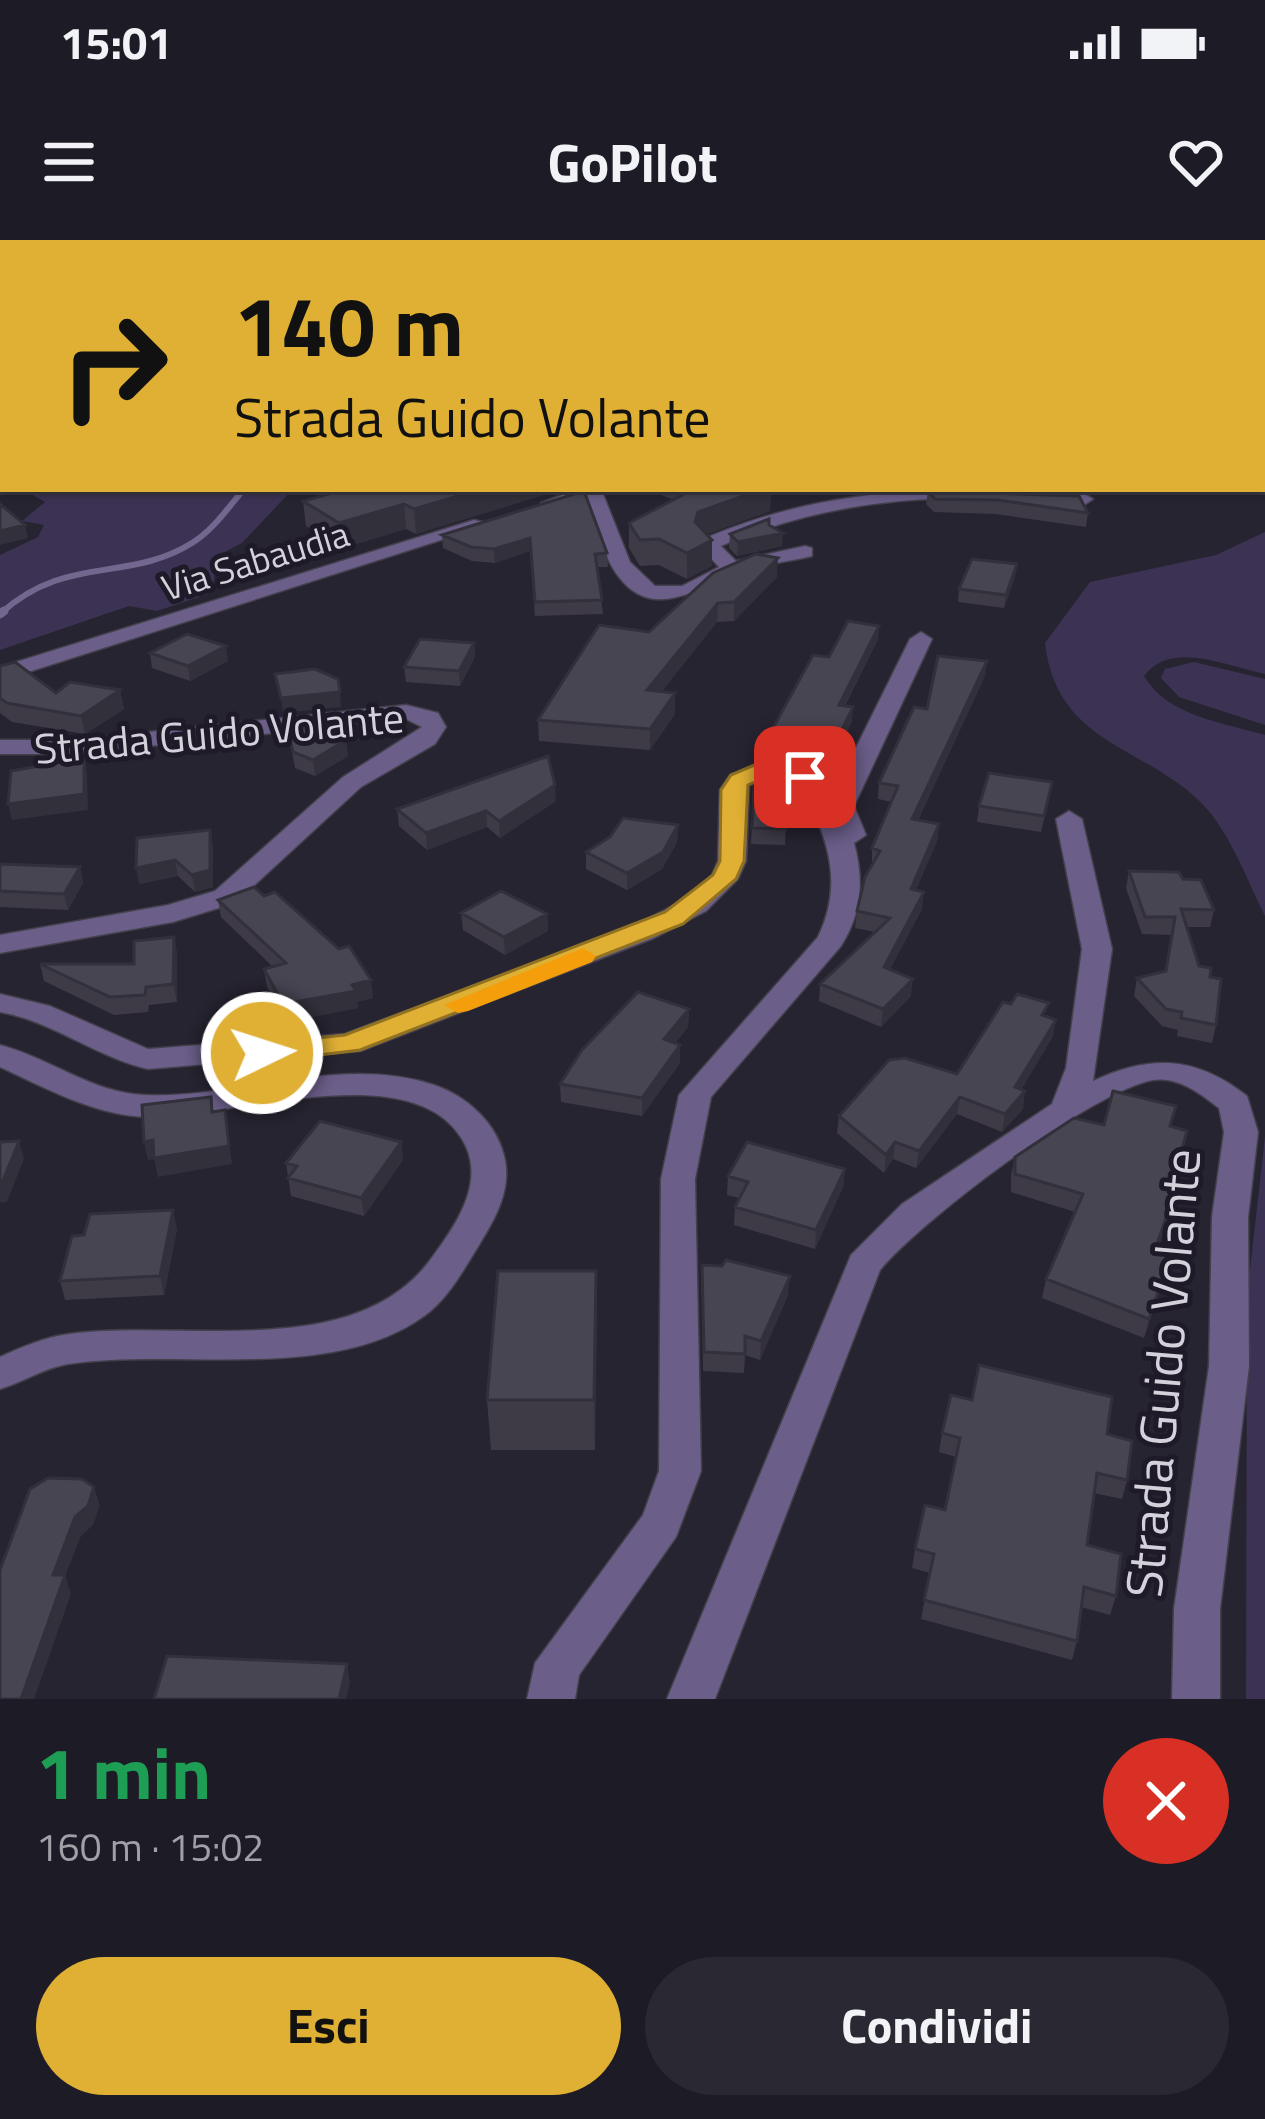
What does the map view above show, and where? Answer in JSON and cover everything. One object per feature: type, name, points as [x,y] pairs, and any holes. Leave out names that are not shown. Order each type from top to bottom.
[{"type":"street","name":"Via Sabaudia","points":[[0,674],[588,492]]},
{"type":"street","points":[[596,492],[619,563],[642,590],[686,592],[732,568],[805,552]]},
{"type":"street","points":[[749,524],[761,513],[814,492]]},
{"type":"street","points":[[732,568],[708,544],[749,524],[917,495],[995,492],[1084,499]]},
{"type":"street","points":[[849,872],[864,860],[841,806],[921,639]]},
{"type":"street","name":"Strada Guido Volante","points":[[0,747],[73,747],[406,712],[429,718],[434,727],[426,739],[352,782],[225,897],[138,920],[0,944]]},
{"type":"street","points":[[0,1003],[54,1016],[116,1051],[148,1059],[350,1043],[620,942],[696,905],[724,879],[732,861],[733,790],[739,780],[759,770],[789,772],[813,784],[849,872],[848,911],[831,940],[695,1095],[678,1179],[680,1471],[662,1525],[563,1660],[552,1678],[550,1699]]},
{"type":"street","points":[[1064,1113],[1082,1068],[1096,949],[1069,818]]},
{"type":"street","points":[[0,1055],[85,1094],[151,1106],[342,1084],[404,1087],[465,1116],[481,1136],[491,1164],[488,1194],[473,1227],[445,1267],[408,1307],[376,1324],[300,1339],[68,1349],[0,1374]]},
{"type":"street","name":"Strada Guido Volante","points":[[691,1699],[864,1264],[911,1216],[1064,1113],[1129,1076],[1168,1070],[1207,1084],[1239,1111],[1230,1217],[1229,1366],[1197,1609],[1196,1699]]},
{"type":"shaded area","points":[[27,492],[290,492],[242,543],[215,557],[214,592],[157,611],[129,606],[0,650],[0,555],[38,537],[44,525],[22,521],[45,502]]},
{"type":"shaded area","points":[[1265,532],[1265,674],[1185,657],[1155,665],[1144,676],[1154,690],[1182,709],[1265,735],[1265,916],[1232,847],[1207,809],[1184,788],[1087,725],[1067,704],[1053,678],[1045,643],[1090,582],[1216,555]]},
{"type":"shaded area","points":[[1194,662],[1265,679],[1265,725],[1179,697],[1161,678],[1165,669]]},
{"type":"shaded area","points":[[1265,1136],[1265,1699],[1246,1699],[1247,1297]]},
{"type":"building","points":[[336,492],[472,492],[414,509],[404,504],[339,523],[303,501]]},
{"type":"building","points":[[584,492],[607,553],[595,554],[602,600],[535,602],[530,538],[494,549],[471,547],[442,535]]},
{"type":"building","points":[[688,492],[755,492],[698,512],[695,522],[712,540],[687,553],[659,539],[640,540],[629,523]]},
{"type":"building","points":[[929,492],[1079,496],[1088,513],[998,500],[935,499]]},
{"type":"building","points":[[0,504],[25,525],[0,531]]},
{"type":"building","points":[[769,519],[769,525],[783,533],[738,542],[730,534]]},
{"type":"building","points":[[756,554],[778,558],[734,602],[718,603],[647,690],[675,693],[650,729],[538,720],[599,625],[649,632],[713,573]]},
{"type":"building","points":[[972,559],[1017,564],[1006,595],[959,589]]},
{"type":"building","points":[[848,621],[879,626],[839,705],[853,707],[838,738],[773,728],[813,655],[829,657]]},
{"type":"building","points":[[187,634],[226,646],[188,666],[150,653]]},
{"type":"building","points":[[420,639],[474,643],[459,671],[404,667]]},
{"type":"building","points":[[938,656],[987,661],[912,819],[939,824],[911,889],[924,892],[884,967],[913,979],[883,1009],[820,984],[890,918],[857,911],[865,877],[880,851],[872,848],[898,786],[879,783],[914,707],[927,709]]},
{"type":"building","points":[[15,662],[56,693],[70,682],[120,690],[81,716],[7,703],[0,698],[0,666]]},
{"type":"building","points":[[315,669],[338,679],[340,692],[281,698],[275,674]]},
{"type":"building","points":[[343,715],[346,740],[313,760],[293,752],[286,720]]},
{"type":"building","points":[[548,756],[555,785],[499,821],[486,811],[426,833],[397,809]]},
{"type":"building","points":[[84,758],[84,794],[8,804],[11,771]]},
{"type":"building","points":[[989,773],[1052,782],[1044,816],[979,806]]},
{"type":"building","points":[[754,786],[781,786],[786,829],[752,828]]},
{"type":"building","points":[[623,818],[678,825],[663,852],[627,873],[586,852],[610,837]]},
{"type":"building","points":[[210,830],[210,870],[192,875],[175,860],[136,868],[137,838]]},
{"type":"building","points":[[0,864],[80,867],[64,894],[0,891]]},
{"type":"building","points":[[1129,871],[1179,872],[1183,879],[1201,880],[1214,910],[1181,909],[1199,966],[1211,968],[1210,977],[1221,979],[1216,1025],[1181,1018],[1182,1012],[1166,1009],[1137,978],[1166,971],[1175,917],[1145,917]]},
{"type":"building","points":[[254,887],[264,896],[275,892],[339,949],[349,946],[371,980],[352,985],[356,991],[283,1004],[264,969],[286,963],[218,900]]},
{"type":"building","points":[[501,891],[547,914],[504,937],[461,913]]},
{"type":"building","points":[[174,937],[173,984],[146,987],[145,995],[110,997],[40,964],[134,964],[134,941]]},
{"type":"building","points":[[638,992],[689,1009],[664,1039],[680,1045],[642,1098],[560,1084],[582,1050]]},
{"type":"building","points":[[1017,994],[1049,1003],[1042,1015],[1056,1020],[1015,1087],[1025,1091],[1005,1114],[960,1097],[919,1151],[895,1142],[886,1155],[839,1116],[889,1060],[905,1058],[957,1074],[1003,1002],[1011,1004]]},
{"type":"building","points":[[1113,1091],[1176,1106],[1170,1126],[1187,1131],[1182,1149],[1189,1151],[1157,1244],[1173,1249],[1149,1319],[1046,1279],[1083,1194],[1015,1174],[1015,1157],[1074,1118],[1104,1125]]},
{"type":"building","points":[[211,1097],[212,1112],[225,1110],[229,1146],[154,1158],[153,1140],[144,1142],[142,1105]]},
{"type":"building","points":[[320,1121],[401,1142],[361,1198],[288,1178],[297,1166],[286,1163]]},
{"type":"building","points":[[19,1141],[2,1183],[0,1183],[0,1142]]},
{"type":"building","points":[[747,1142],[845,1169],[816,1230],[735,1207],[748,1182],[728,1176]]},
{"type":"building","points":[[173,1210],[160,1276],[60,1281],[72,1236],[84,1235],[90,1214]]},
{"type":"building","points":[[726,1260],[790,1276],[761,1341],[745,1336],[745,1354],[704,1352],[702,1265],[722,1266]]},
{"type":"building","points":[[498,1271],[596,1271],[594,1400],[487,1400]]},
{"type":"building","points":[[979,1365],[1112,1397],[1107,1434],[1132,1441],[1127,1480],[1097,1473],[1087,1545],[1121,1554],[1116,1596],[1084,1587],[1077,1641],[924,1600],[934,1554],[915,1549],[925,1505],[945,1510],[960,1438],[942,1433],[951,1395],[972,1400]]},
{"type":"building","points":[[48,1478],[82,1479],[94,1487],[88,1506],[75,1517],[53,1575],[65,1575],[21,1699],[0,1699],[0,1570],[30,1489]]},
{"type":"building","points":[[167,1656],[347,1664],[339,1699],[154,1699]]},
{"type":"waterway","points":[[4,611],[0,614],[48,583],[144,563],[192,543],[241,492]]},
{"type":"slow traffic","points":[[458,1005],[583,956]]},
{"type":"route","points":[[262,1053],[350,1043],[674,918],[724,879],[732,861],[733,790],[739,780],[759,770],[805,777]]}]
